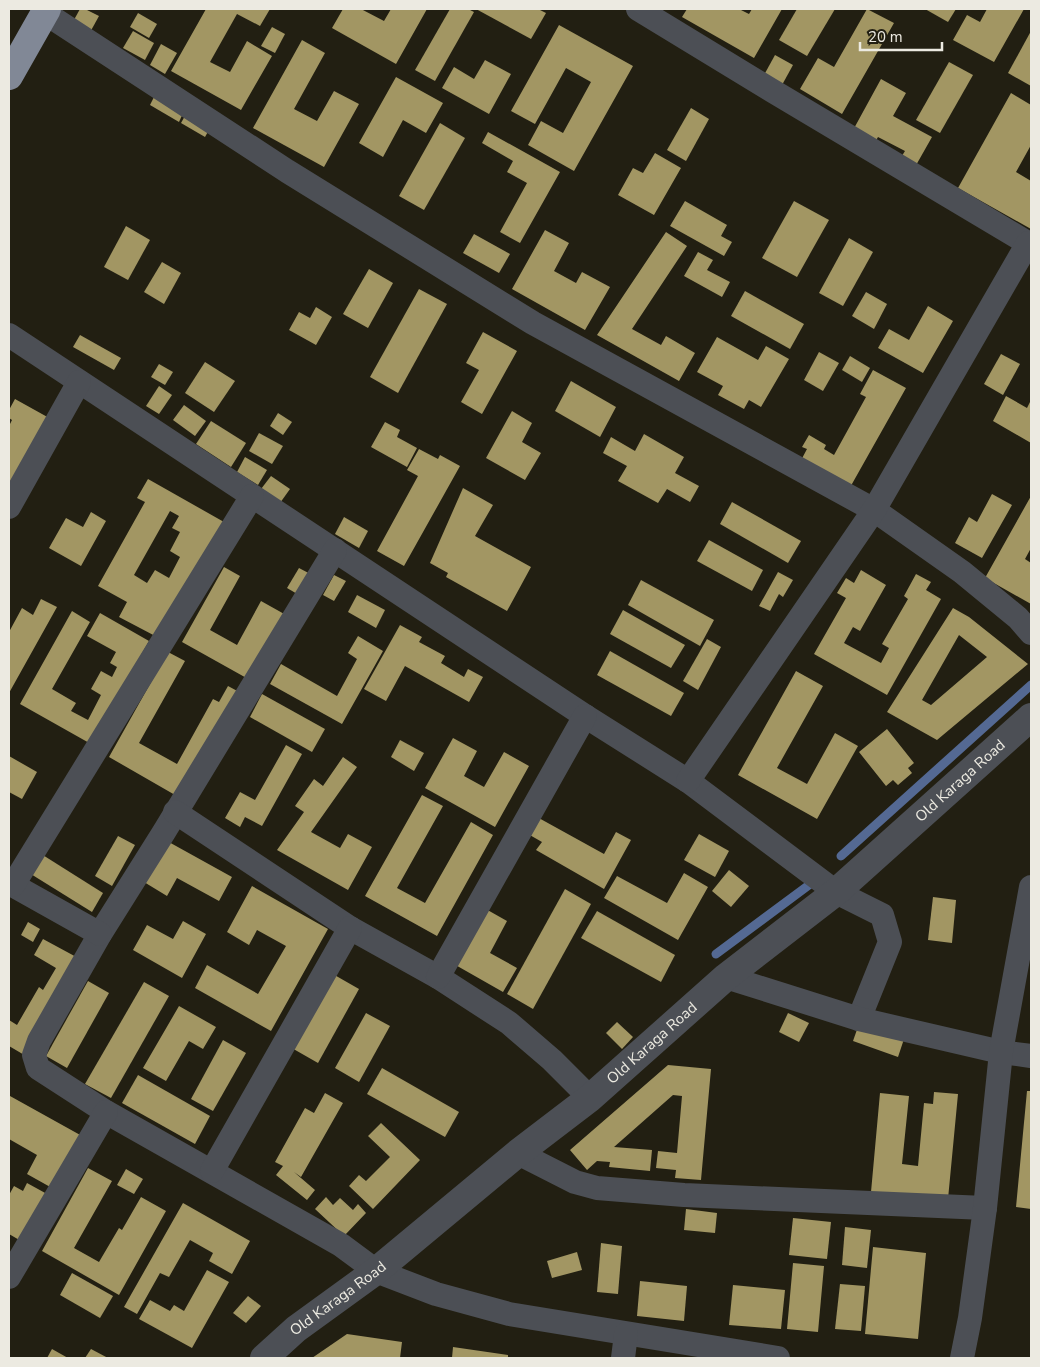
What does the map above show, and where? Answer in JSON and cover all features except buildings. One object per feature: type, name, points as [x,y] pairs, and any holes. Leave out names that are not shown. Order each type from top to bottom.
[{"type":"highway","points":[[9,76],[46,11]]},
{"type":"street","points":[[638,9],[1030,244],[874,510],[688,781]]},
{"type":"street","points":[[46,11],[287,171],[532,323],[874,510],[962,572],[1018,618],[1031,633]]},
{"type":"street","points":[[9,335],[586,716],[688,781],[836,892],[882,915],[890,942],[859,1019]]},
{"type":"street","points":[[9,507],[79,382]]},
{"type":"street","points":[[100,934],[11,884],[252,496]]},
{"type":"street","points":[[335,550],[100,934],[39,1042],[34,1056],[38,1068],[106,1112],[341,1245],[376,1271],[436,1294],[509,1314],[778,1358]]},
{"type":"street","points":[[438,977],[586,716]]},
{"type":"street","name":"Old Karaga Road","points":[[264,1358],[296,1329],[376,1271],[518,1153],[590,1098],[726,977],[836,892],[1031,717]]},
{"type":"street","points":[[175,812],[350,928],[438,977],[509,1023],[552,1060],[590,1098]]},
{"type":"street","points":[[962,1358],[970,1318],[985,1208],[1001,1052],[1031,887]]},
{"type":"street","points":[[212,1171],[350,928]]},
{"type":"street","points":[[726,977],[859,1019],[1001,1052],[1031,1056]]},
{"type":"street","points":[[9,1277],[106,1112]]},
{"type":"street","points":[[518,1153],[574,1182],[597,1188],[703,1196],[985,1208]]},
{"type":"street","points":[[623,1358],[626,1334]]},
{"type":"waterway","points":[[841,856],[1031,685]]},
{"type":"waterway","points":[[716,954],[813,882]]}]
